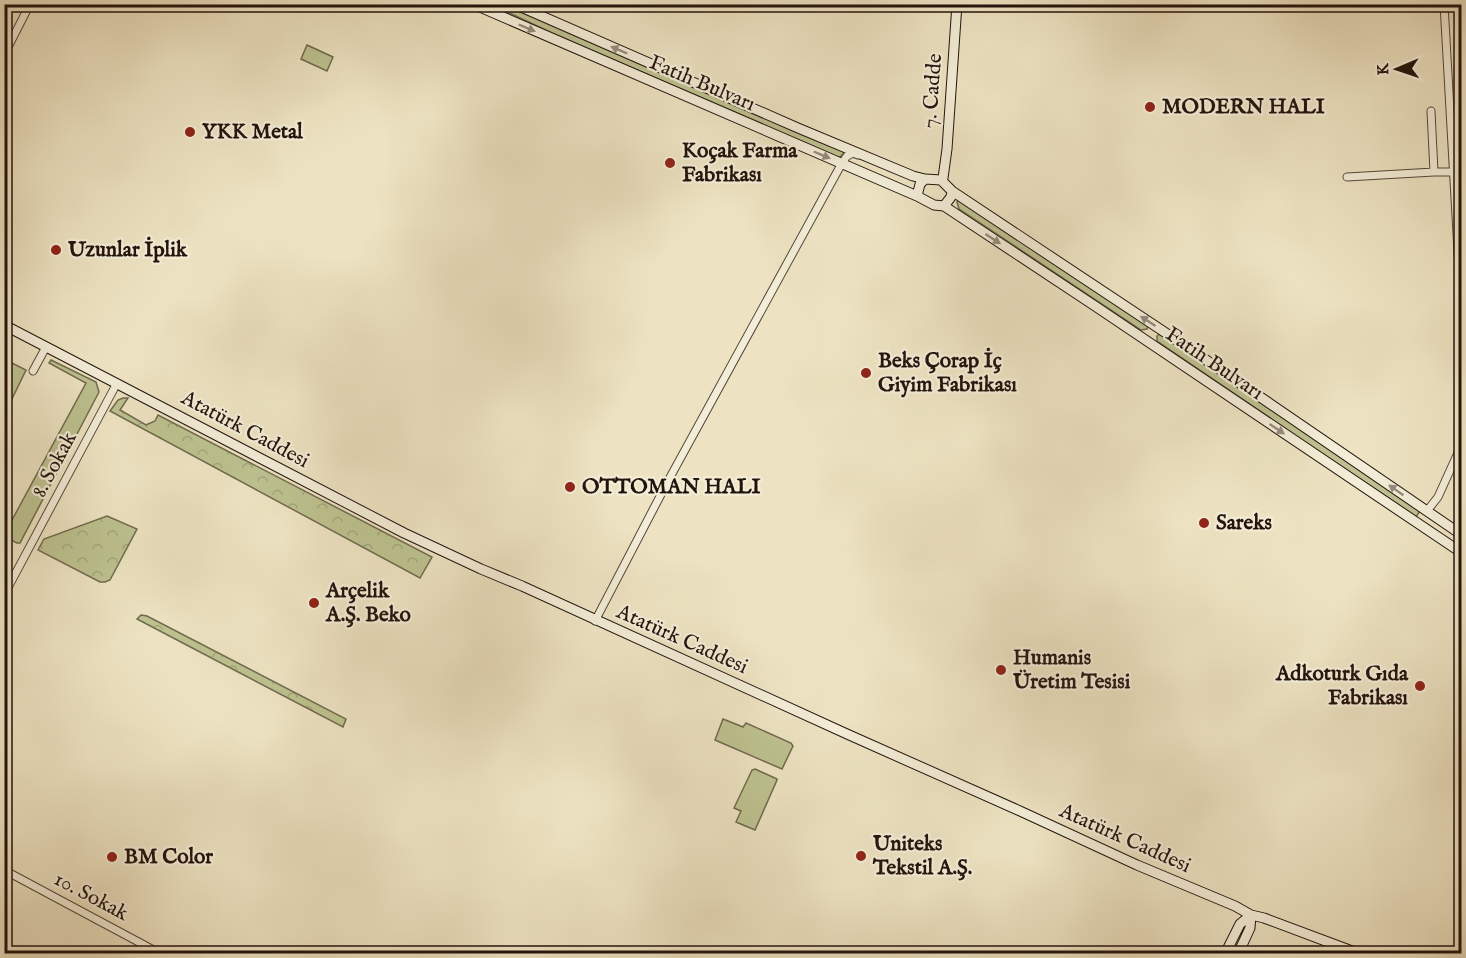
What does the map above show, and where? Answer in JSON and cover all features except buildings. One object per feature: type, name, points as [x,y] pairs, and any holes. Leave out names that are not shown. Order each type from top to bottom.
[{"type":"main road","name":"Fatih Bulvarı","points":[[473,4],[934,205],[944,207],[1112,317],[1461,553]]},
{"type":"main road","name":"Fatih Bulvarı","points":[[514,4],[877,161],[925,179],[941,180],[952,192],[1193,351],[1461,535]]},
{"type":"main road","name":"7. Cadde","points":[[941,180],[946,149],[957,4]]},
{"type":"main road","points":[[917,196],[920,184],[925,179]]},
{"type":"main road","points":[[944,207],[952,192]]},
{"type":"main road","name":"Atatürk Caddesi","points":[[4,325],[404,533],[1137,865],[1235,906],[1251,915],[1360,954]]},
{"type":"main road","points":[[1225,954],[1240,924],[1251,915]]},
{"type":"main road","points":[[1238,954],[1250,928],[1251,915]]},
{"type":"street","points":[[4,55],[30,4]]},
{"type":"street","points":[[1444,4],[1461,322]]},
{"type":"street","points":[[1431,111],[1434,172]]},
{"type":"street","points":[[595,621],[842,163],[853,153],[877,161]]},
{"type":"street","points":[[1347,177],[1453,172]]},
{"type":"street","points":[[33,371],[46,347]]},
{"type":"street","name":"8. Sokak","points":[[4,595],[117,383]]},
{"type":"street","points":[[1427,511],[1438,497],[1461,444]]},
{"type":"street","name":"10. Sokak","points":[[4,870],[161,954]]},
{"type":"green space","points":[[492,5],[510,5],[848,152],[839,158]]},
{"type":"green space","points":[[307,45],[333,57],[327,71],[301,59]]},
{"type":"green space","points":[[960,199],[1149,325],[1147,329],[1141,330],[959,209],[957,202]]},
{"type":"green space","points":[[1161,333],[1420,511],[1416,517],[1157,341],[1157,336]]},
{"type":"green space","points":[[4,359],[26,370],[10,403],[5,400]]},
{"type":"green space","points":[[51,360],[96,382],[99,392],[20,543],[17,543],[7,538],[5,533],[86,383],[49,363]]},
{"type":"green space","points":[[128,398],[120,410],[146,425],[155,421],[158,415],[432,557],[420,578],[110,411],[118,400]]},
{"type":"green space","points":[[107,516],[137,529],[110,580],[100,582],[38,550],[44,539]]},
{"type":"green space","points":[[141,615],[147,616],[346,719],[343,727],[137,619]]},
{"type":"green space","points":[[723,719],[743,727],[746,723],[791,743],[793,746],[782,769],[715,740]]},
{"type":"green space","points":[[755,769],[777,780],[755,830],[736,822],[741,811],[734,808],[752,770]]},
{"type":"place","name":"MODERN HALI","points":[[1150,107]]},
{"type":"place","name":"YKK Metal","points":[[190,132]]},
{"type":"place","name":"Koçak Farma Fabrikası","points":[[670,163]]},
{"type":"place","name":"Uzunlar İplik","points":[[56,250]]},
{"type":"place","name":"Beks Çorap İç Giyim Fabrikası","points":[[866,373]]},
{"type":"place","name":"OTTOMAN HALI","points":[[570,487]]},
{"type":"place","name":"Sareks","points":[[1204,523]]},
{"type":"place","name":"Arçelik A.Ş. Beko","points":[[314,603]]},
{"type":"place","name":"Humanis Üretim Tesisi","points":[[1001,670]]},
{"type":"place","name":"Adkoturk Gıda Fabrikası","points":[[1420,686]]},
{"type":"place","name":"Uniteks Tekstil A.Ş.","points":[[861,856]]},
{"type":"place","name":"BM Color","points":[[112,857]]}]
